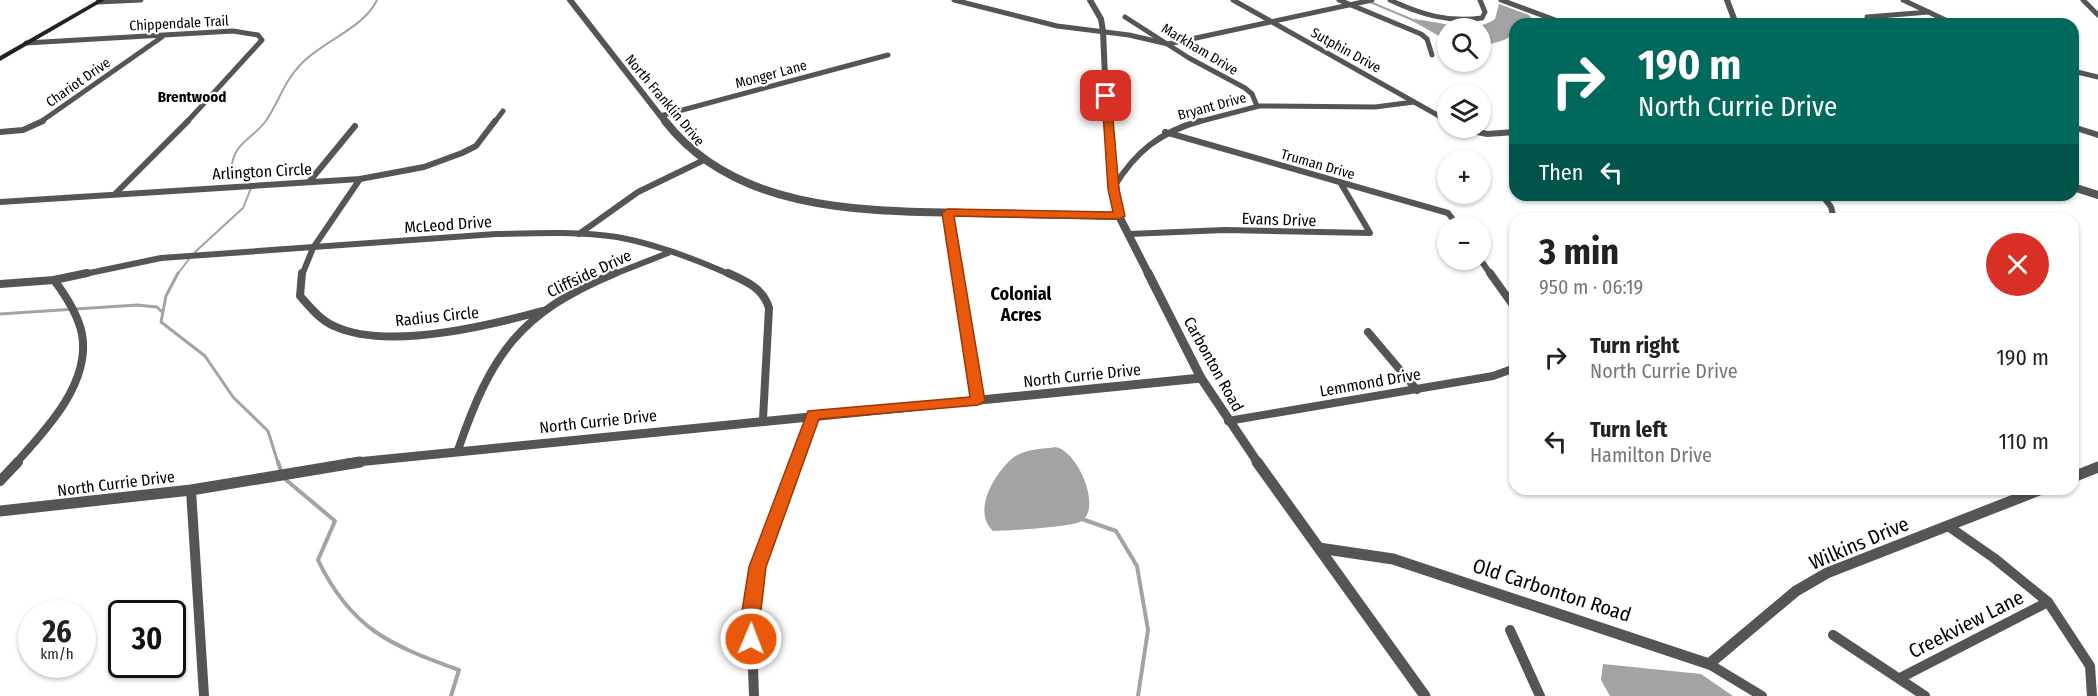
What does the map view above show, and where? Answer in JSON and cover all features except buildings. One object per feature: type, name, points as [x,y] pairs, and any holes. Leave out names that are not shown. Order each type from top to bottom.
[{"type":"main road","points":[[0,58],[100,1]]},
{"type":"street","points":[[100,1],[141,0]]},
{"type":"street","name":"North Franklin Drive","points":[[570,0],[681,142],[702,161],[737,181],[807,201],[876,211],[1119,216]]},
{"type":"street","points":[[954,0],[1057,26],[1103,31],[1168,44],[1372,0]]},
{"type":"street","name":"Carbonton Road","points":[[1090,0],[1100,18],[1103,31],[1113,189],[1119,216],[1201,378],[1228,421],[1425,696]]},
{"type":"street","name":"Sutphin Drive","points":[[1233,0],[1437,115]]},
{"type":"street","points":[[1339,0],[1421,34],[1427,39],[1432,55]]},
{"type":"street","points":[[1390,0],[1420,14],[1448,20],[1469,21],[1482,18],[1485,12],[1480,0]]},
{"type":"street","points":[[1501,0],[1550,18]]},
{"type":"street","points":[[1727,0],[1734,18]]},
{"type":"street","points":[[1903,0],[1942,18]]},
{"type":"street","points":[[2084,0],[2098,15]]},
{"type":"street","points":[[1867,17],[1929,12]]},
{"type":"street","name":"Markham Drive","points":[[1125,17],[1245,88],[1252,94],[1257,106]]},
{"type":"street","name":"Chippendale Trail","points":[[26,44],[233,31],[258,35],[262,40],[115,194]]},
{"type":"street","name":"Chariot Drive","points":[[0,132],[23,130],[44,121],[163,36]]},
{"type":"street","name":"Monger Lane","points":[[660,116],[888,55]]},
{"type":"street","points":[[2079,72],[2098,77]]},
{"type":"street","name":"Bryant Drive","points":[[1113,189],[1124,169],[1165,132],[1257,106],[1383,108],[1414,102]]},
{"type":"street","name":"Arlington Circle","points":[[0,202],[360,179],[424,166],[462,153],[476,146],[503,111]]},
{"type":"street","points":[[309,182],[356,126]]},
{"type":"street","points":[[2079,129],[2098,135]]},
{"type":"street","name":"Truman Drive","points":[[1165,132],[1448,213],[1450,216]]},
{"type":"street","points":[[1491,134],[1509,132]]},
{"type":"street","points":[[579,234],[610,208],[643,187],[702,161]]},
{"type":"street","name":"Radius Circle","points":[[360,179],[313,248],[302,271],[300,296],[318,317],[337,328],[378,334],[415,335],[450,332],[513,320],[542,311]]},
{"type":"street","name":"Evans Drive","points":[[1129,234],[1225,230],[1320,234],[1370,233],[1340,182]]},
{"type":"street","points":[[2079,189],[2098,195]]},
{"type":"street","points":[[948,213],[978,401]]},
{"type":"street","name":"McLeod Drive","points":[[0,284],[54,280],[161,258],[496,234],[579,234],[617,238],[717,268],[754,287],[764,295],[769,308],[763,419]]},
{"type":"street","name":"Cliffside Drive","points":[[458,450],[480,388],[495,362],[513,338],[542,311],[587,285],[668,253]]},
{"type":"street","points":[[1488,270],[1509,300]]},
{"type":"street","points":[[0,482],[48,428],[80,373],[83,340],[71,303],[54,280]]},
{"type":"street","points":[[1368,332],[1417,390]]},
{"type":"street","name":"Lemmond Drive","points":[[1228,421],[1417,390],[1493,376],[1509,370]]},
{"type":"street","name":"North Currie Drive","points":[[0,512],[191,489],[322,466],[458,450],[1201,378]]},
{"type":"street","points":[[754,696],[751,611],[758,567],[813,415]]},
{"type":"street","points":[[2079,475],[2098,467]]},
{"type":"street","points":[[191,489],[204,696]]},
{"type":"street","name":"Wilkins Drive","points":[[1709,664],[1796,591],[1827,573],[2027,495]]},
{"type":"street","points":[[1948,526],[1994,558],[2048,602],[2090,666],[2092,696]]},
{"type":"street","name":"Old Carbonton Road","points":[[1319,548],[1393,559],[1614,630],[1709,664],[1762,696]]},
{"type":"street","name":"Creekview Lane","points":[[1900,678],[2048,602]]},
{"type":"street","points":[[1510,630],[1525,669],[1540,696]]},
{"type":"street","points":[[1833,635],[1925,696]]},
{"type":"shaded area","points":[[1499,4],[1529,15],[1531,18],[1509,18],[1509,37],[1491,44],[1491,21],[1495,19]]},
{"type":"shaded area","points":[[1409,19],[1437,23],[1437,35]]},
{"type":"shaded area","points":[[1056,447],[1072,458],[1084,480],[1089,504],[1087,514],[1082,521],[1053,527],[993,531],[984,513],[985,502],[1000,472],[1019,454]]},
{"type":"shaded area","points":[[1603,664],[1701,674],[1733,696],[1610,696],[1601,680]]},
{"type":"waterway","points":[[246,183],[232,164],[237,151],[265,122],[289,79],[301,64],[353,27],[371,10],[377,0]]},
{"type":"waterway","points":[[1370,2],[1413,20]]},
{"type":"waterway","points":[[195,252],[243,208],[251,188]]},
{"type":"waterway","points":[[177,275],[189,259]]},
{"type":"waterway","points":[[178,273],[166,296],[161,322],[205,356],[233,397],[268,431],[278,463]]},
{"type":"waterway","points":[[0,314],[137,305],[157,307],[161,311]]},
{"type":"waterway","points":[[278,462],[281,471]]},
{"type":"waterway","points":[[285,479],[335,521],[318,560],[344,603],[359,619],[393,642],[459,670],[451,696]]},
{"type":"waterway","points":[[1082,519],[1116,531],[1137,566],[1148,630],[1138,696]]},
{"type":"district","name":"Brentwood","points":[[192,97]]},
{"type":"district","name":"Colonial Acres","points":[[1021,304]]},
{"type":"route","points":[[751,639],[751,611],[758,567],[813,415],[978,401],[948,213],[1119,216],[1113,189],[1106,96]]}]
